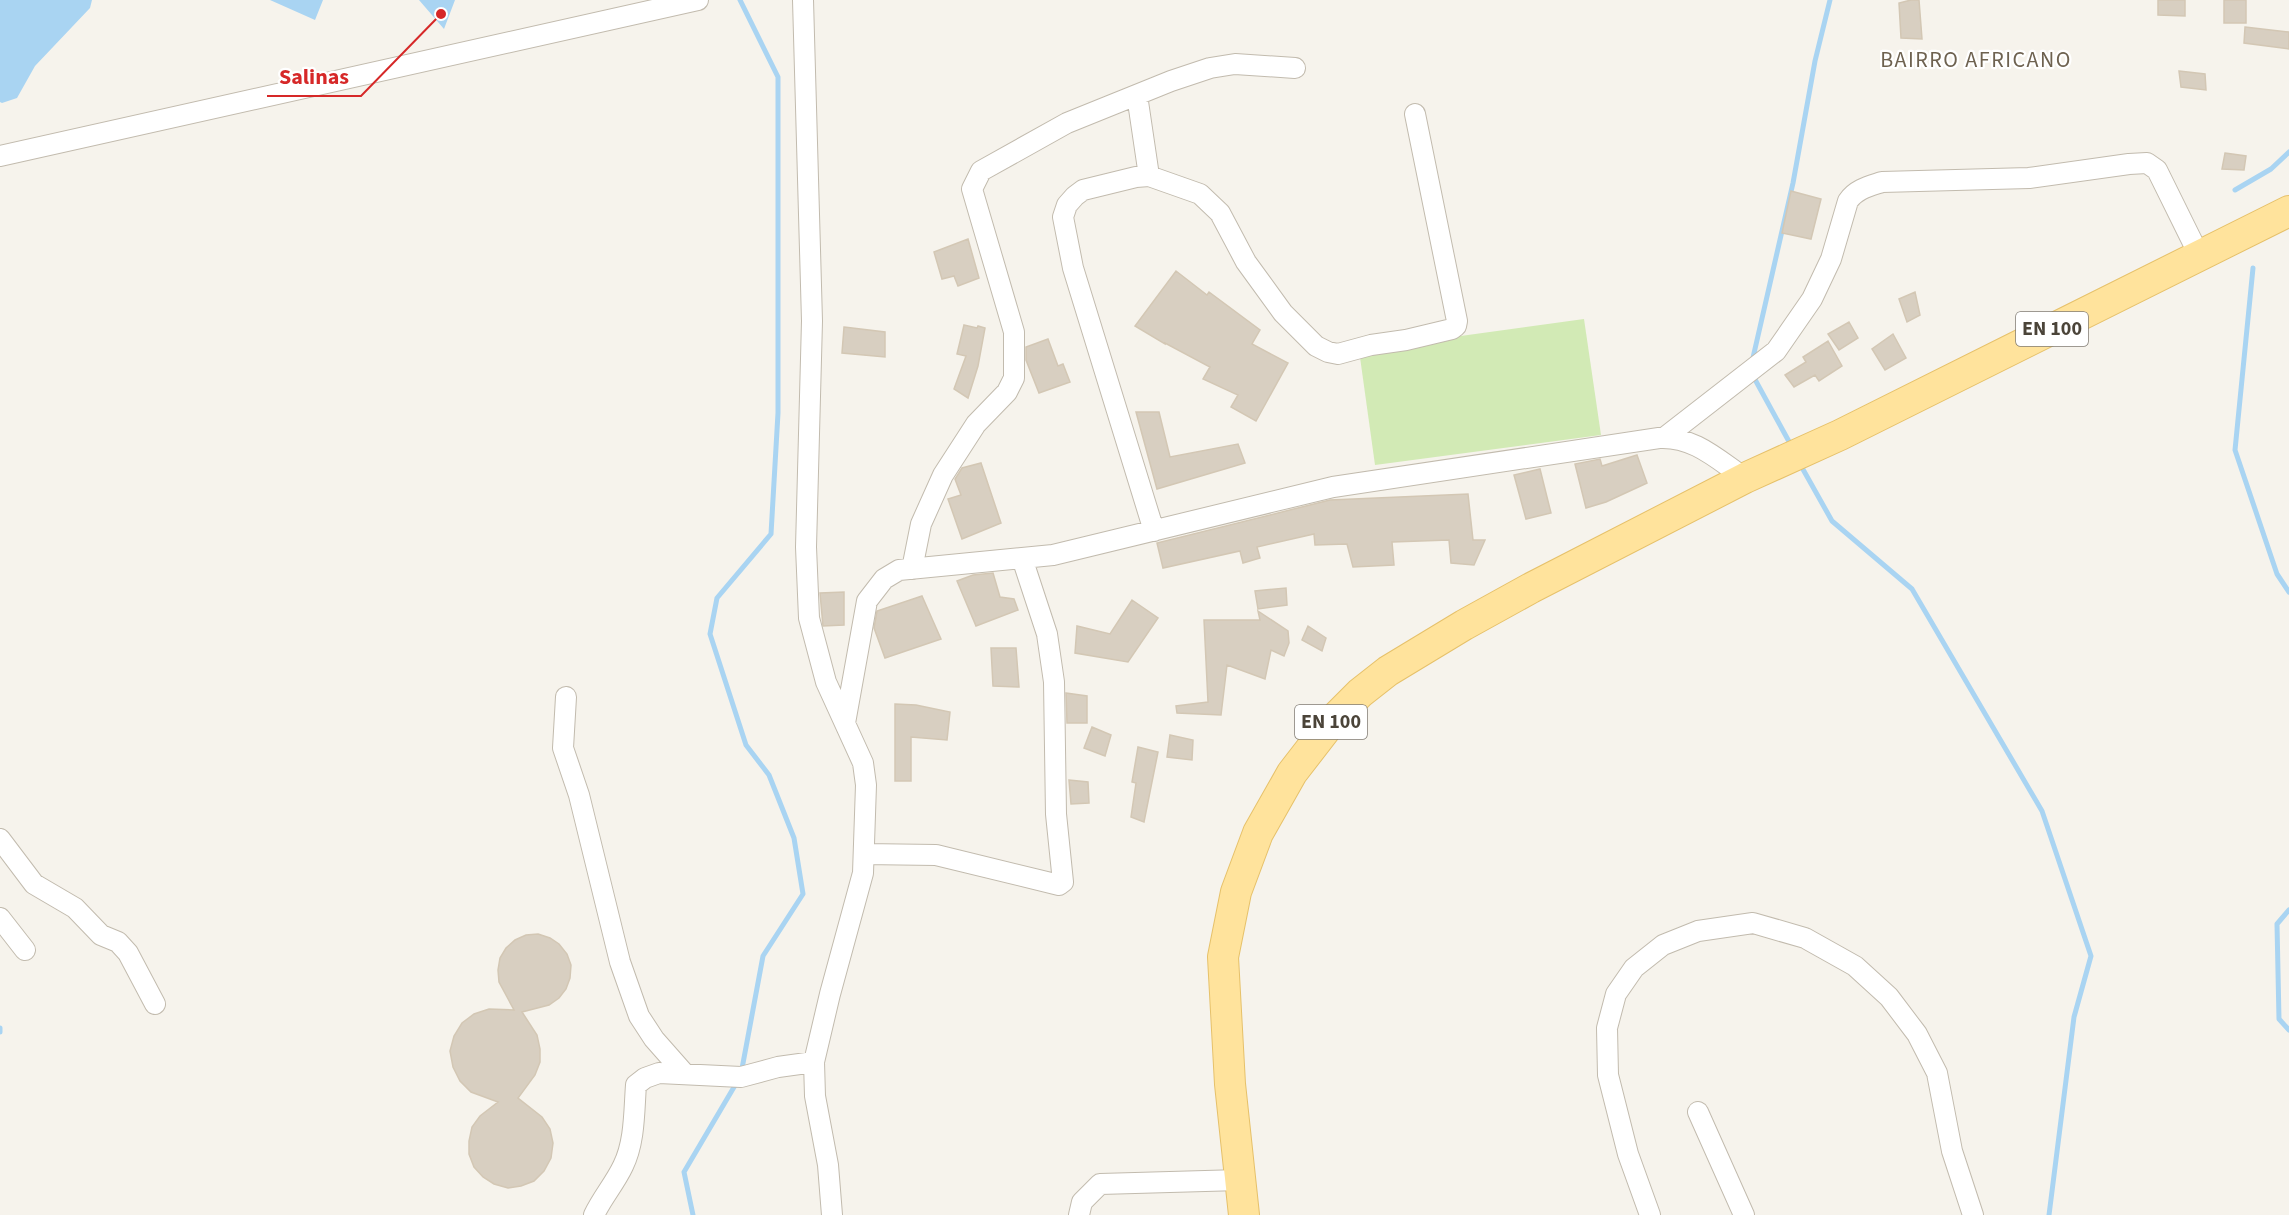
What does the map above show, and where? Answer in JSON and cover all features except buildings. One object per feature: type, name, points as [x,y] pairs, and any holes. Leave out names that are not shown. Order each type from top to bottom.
[{"type":"main road","name":"EN 100","points":[[1244,1215],[1230,1084],[1223,957],[1236,892],[1258,833],[1292,773],[1333,720],[1360,693],[1388,671],[1531,588],[1745,478],[2160,274],[2200,257],[2289,211]]},
{"type":"street","points":[[0,156],[698,0]]},
{"type":"street","points":[[803,0],[812,321],[806,547],[809,618],[826,682],[862,763],[866,785],[863,873],[814,1062],[815,1096],[828,1165],[832,1215]]},
{"type":"street","points":[[912,569],[921,524],[943,475],[976,424],[1007,392],[1014,378],[1014,332],[972,189],[976,177],[981,171],[1067,123],[1137,94],[1210,68],[1235,64],[1295,68]]},
{"type":"street","points":[[1137,94],[1149,176]]},
{"type":"street","points":[[1154,531],[1073,268],[1063,217],[1067,205],[1075,195],[1083,190],[1136,177],[1149,176],[1200,194],[1220,213],[1252,270],[1283,312],[1316,346],[1338,354],[1452,329],[1456,326],[1457,321],[1415,114]]},
{"type":"street","points":[[1664,438],[1776,351],[1812,299],[1831,259],[1848,201],[1852,195],[1882,182],[2029,177],[2147,163],[2157,170],[2200,257]]},
{"type":"street","points":[[845,723],[867,601],[884,579],[899,570],[1053,555],[1333,487],[1664,438],[1676,437],[1693,443],[1745,478]]},
{"type":"street","points":[[864,854],[936,855],[1059,885],[1063,882],[1056,814],[1054,682],[1047,634],[1022,558]]},
{"type":"street","points":[[566,697],[563,748],[579,795],[620,962],[639,1016],[654,1039],[684,1073]]},
{"type":"street","points":[[0,839],[34,884],[75,908],[101,935],[118,942],[128,953],[155,1004]]},
{"type":"street","points":[[0,918],[25,950]]},
{"type":"street","points":[[1650,1215],[1628,1154],[1608,1075],[1607,1028],[1616,994],[1634,968],[1663,945],[1698,931],[1753,923],[1805,938],[1855,966],[1888,996],[1917,1034],[1937,1073],[1952,1151],[1973,1215]]},
{"type":"street","points":[[594,1215],[623,1166],[631,1144],[636,1085],[645,1078],[659,1073],[741,1077],[778,1067],[814,1062]]},
{"type":"street","points":[[1698,1113],[1744,1215]]},
{"type":"street","points":[[1079,1215],[1082,1202],[1100,1184],[1240,1180]]},
{"type":"green space","points":[[1584,319],[1601,435],[1375,465],[1359,350]]},
{"type":"water","points":[[0,0],[92,0],[90,8],[35,66],[17,98],[2,103],[0,102]]},
{"type":"water","points":[[270,0],[323,0],[315,20]]},
{"type":"water","points":[[419,0],[455,0],[444,29]]},
{"type":"waterway","points":[[740,0],[778,77],[778,413],[771,534],[717,598],[710,634],[746,745],[769,775],[794,838],[803,894],[763,956],[741,1074]]},
{"type":"waterway","points":[[1752,362],[1793,183],[1815,61],[1830,0]]},
{"type":"waterway","points":[[2235,190],[2271,169],[2289,152]]},
{"type":"waterway","points":[[2253,268],[2235,450],[2277,574],[2289,592]]},
{"type":"waterway","points":[[1752,374],[1792,447]]},
{"type":"waterway","points":[[1800,464],[1832,521],[1912,589],[2042,811],[2091,956],[2074,1017],[2049,1215]]},
{"type":"waterway","points":[[2289,910],[2277,924],[2279,1019],[2289,1030]]},
{"type":"waterway","points":[[693,1215],[684,1172],[737,1082]]},
{"type":"place","name":"Salinas","points":[[441,14]]},
{"type":"district","name":"BAIRRO AFRICANO","points":[[1976,60]]}]
